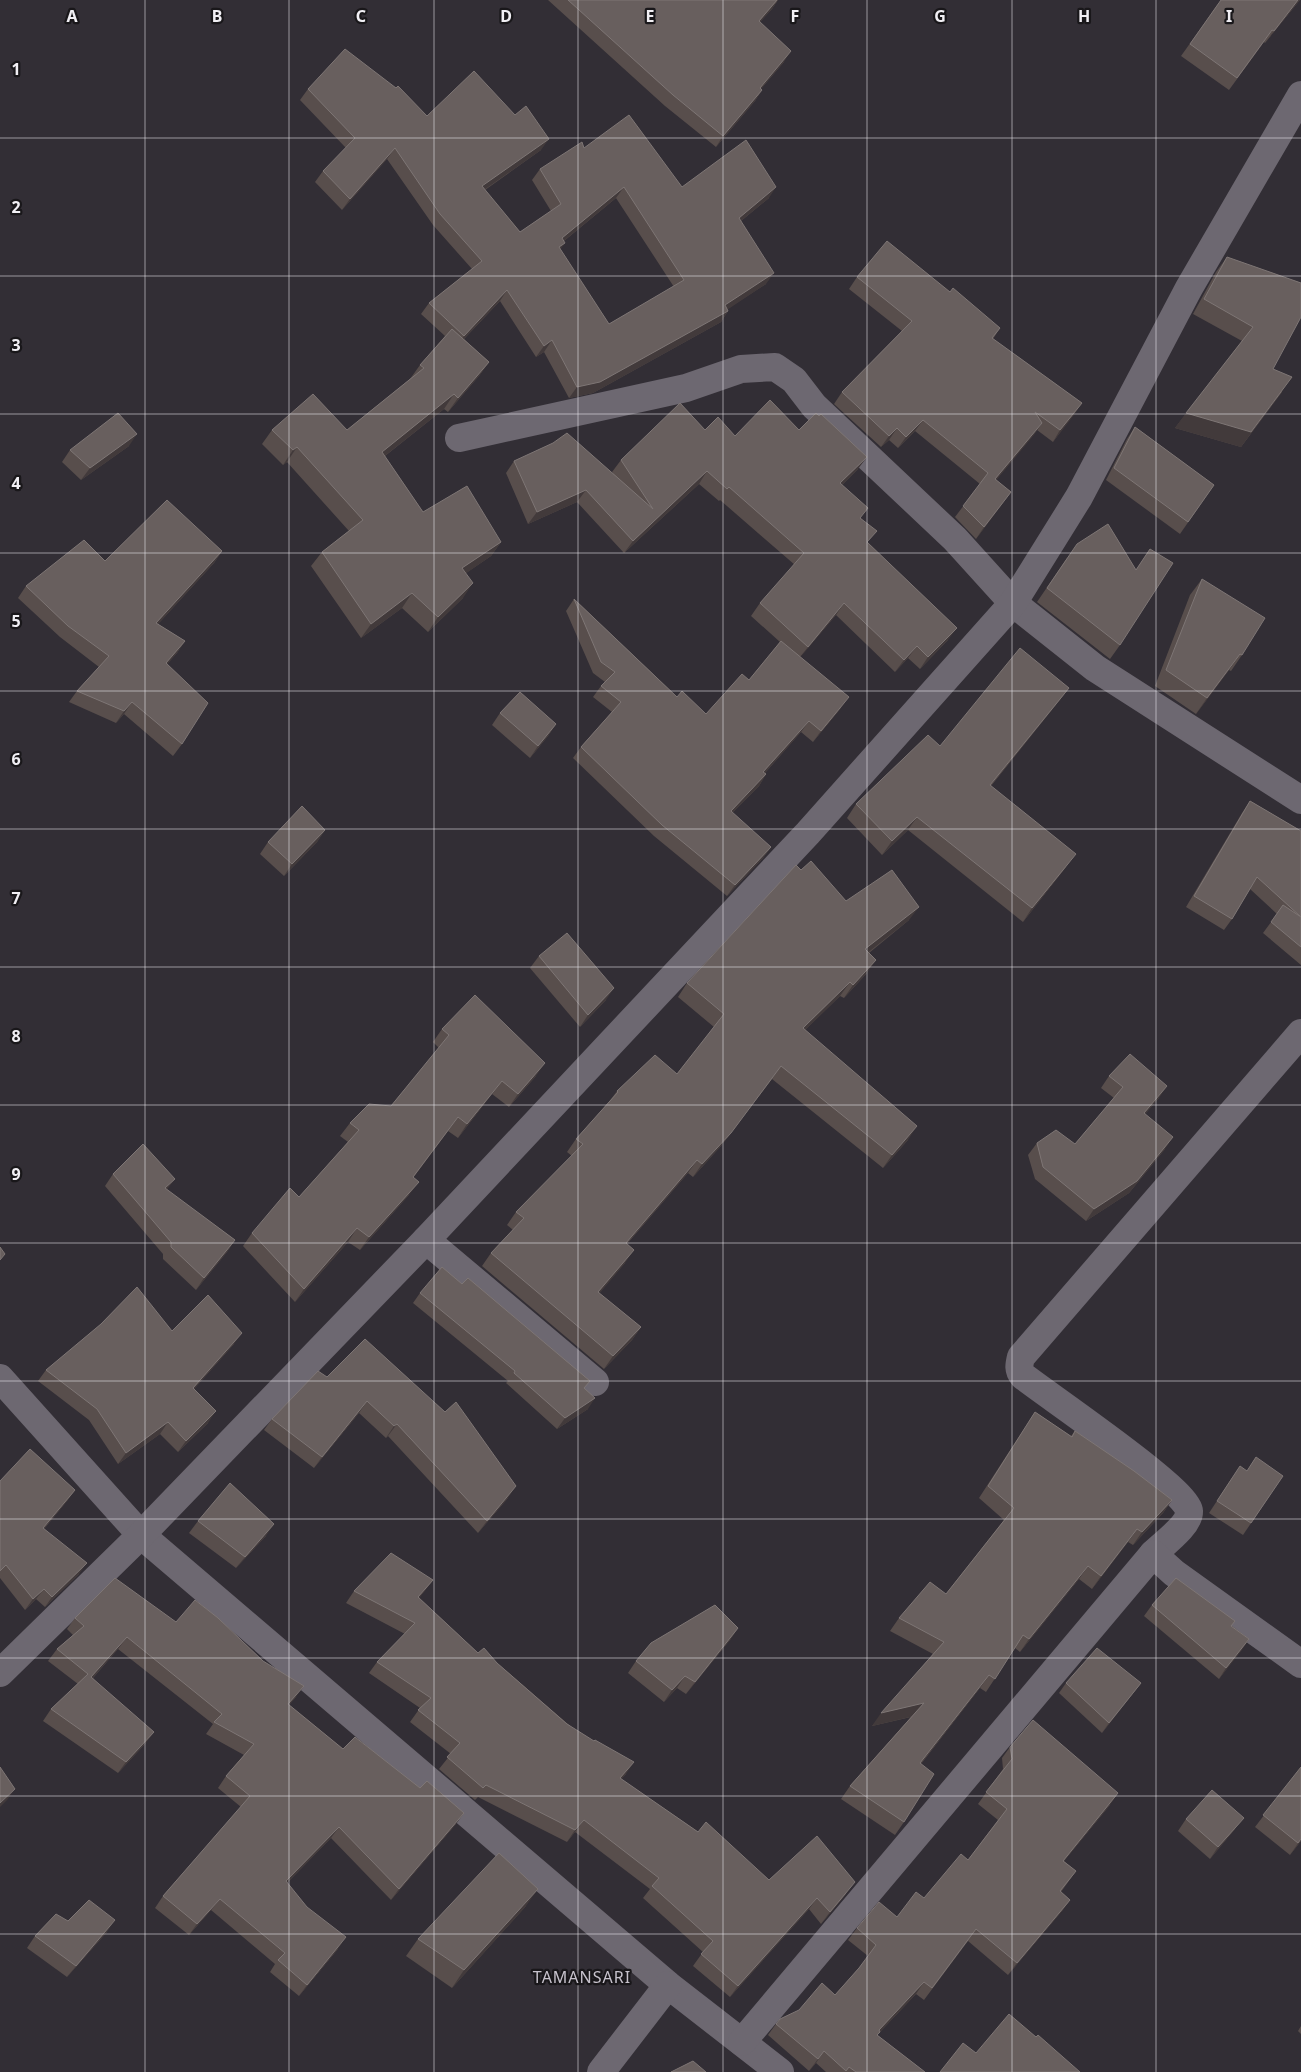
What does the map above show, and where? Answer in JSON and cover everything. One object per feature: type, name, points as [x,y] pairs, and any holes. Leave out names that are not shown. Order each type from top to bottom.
[{"type":"street","points":[[0,1673],[140,1535],[426,1240],[808,833],[1013,603],[1079,497],[1189,288],[1301,95]]},
{"type":"street","points":[[459,438],[686,388],[741,369],[775,367],[794,380],[814,406],[955,539],[1013,603],[1095,668],[1301,800]]},
{"type":"street","points":[[742,2042],[1152,1554],[1185,1524],[1190,1512],[1188,1505],[1181,1497],[1141,1464],[1023,1376],[1019,1367],[1021,1358],[1301,1033]]},
{"type":"street","points":[[426,1240],[595,1382]]},
{"type":"street","points":[[0,1378],[140,1535],[668,1985],[780,2072]]},
{"type":"street","points":[[1152,1554],[1174,1573],[1301,1664]]},
{"type":"street","points":[[601,2072],[668,1985]]},
{"type":"building","points":[[568,0],[777,0],[759,21],[791,51],[760,88],[762,90],[723,136],[673,95]]},
{"type":"building","points":[[1221,0],[1298,0],[1274,31],[1272,30],[1237,78],[1190,44]]},
{"type":"building","points":[[345,49],[396,88],[398,86],[427,116],[474,71],[515,115],[526,106],[549,139],[482,186],[520,232],[561,204],[540,169],[582,142],[584,148],[629,115],[682,187],[746,140],[776,187],[739,218],[774,273],[725,305],[728,311],[600,382],[577,387],[552,340],[544,346],[507,290],[464,336],[429,303],[482,261],[440,214],[395,148],[350,199],[323,171],[355,138],[308,89]],"holes":[[[624,187],[684,280],[609,324],[559,247],[565,243],[562,238]]]},
{"type":"building","points":[[887,241],[950,292],[953,288],[1000,328],[992,338],[1082,403],[1060,430],[1035,412],[1042,423],[995,479],[1011,492],[984,527],[963,506],[988,473],[923,420],[906,437],[897,428],[889,436],[842,392],[912,321],[857,277]]},
{"type":"building","points":[[1227,257],[1301,283],[1301,317],[1273,369],[1292,377],[1251,432],[1186,413],[1253,327],[1204,299]]},
{"type":"building","points":[[452,329],[489,362],[458,398],[454,394],[382,452],[423,512],[467,486],[501,542],[462,568],[473,583],[438,617],[412,593],[371,624],[322,552],[363,520],[297,447],[293,450],[272,430],[313,394],[347,430],[424,368],[420,365]]},
{"type":"building","points":[[770,400],[799,430],[816,413],[819,416],[821,414],[867,457],[840,483],[868,508],[860,518],[877,531],[867,542],[957,628],[928,657],[917,646],[904,660],[844,603],[808,647],[760,603],[804,553],[729,487],[727,489],[707,471],[633,541],[586,490],[537,512],[514,461],[553,443],[567,433],[653,509],[621,460],[680,403],[705,430],[718,417],[735,436]]},
{"type":"building","points":[[118,413],[137,434],[90,468],[70,450]]},
{"type":"building","points":[[1135,427],[1214,485],[1188,522],[1114,468]]},
{"type":"building","points":[[167,500],[222,551],[156,623],[185,641],[166,663],[208,703],[182,744],[132,702],[124,711],[77,691],[109,656],[68,626],[26,586],[84,540],[105,561]]},
{"type":"building","points":[[1108,524],[1136,570],[1150,549],[1173,563],[1120,645],[1047,588],[1077,544]]},
{"type":"building","points":[[1202,579],[1265,618],[1242,655],[1240,654],[1207,698],[1166,670]]},
{"type":"building","points":[[574,599],[677,697],[682,691],[706,714],[742,674],[749,680],[781,641],[849,697],[821,731],[809,721],[763,772],[766,774],[731,811],[771,847],[735,885],[662,825],[581,747],[621,702],[601,686],[615,672],[601,662]]},
{"type":"building","points":[[1020,648],[1069,688],[990,785],[1076,854],[1032,908],[917,817],[892,841],[856,804],[928,735],[940,746]]},
{"type":"building","points":[[520,692],[556,724],[538,746],[500,713]]},
{"type":"building","points":[[1250,801],[1301,831],[1301,917],[1257,877],[1232,919],[1194,896]]},
{"type":"building","points":[[302,806],[325,830],[292,864],[268,842]]},
{"type":"building","points":[[811,861],[846,901],[892,870],[919,907],[865,949],[876,960],[853,985],[850,982],[803,1028],[917,1126],[892,1155],[781,1066],[731,1133],[702,1164],[697,1160],[626,1243],[634,1250],[598,1292],[641,1327],[613,1356],[491,1253],[524,1218],[516,1212],[583,1144],[576,1139],[617,1091],[655,1055],[677,1074],[724,1014],[687,983],[796,865],[801,870]]},
{"type":"building","points":[[1283,905],[1301,917],[1301,947],[1271,922]]},
{"type":"building","points":[[567,933],[614,988],[588,1015],[539,956]]},
{"type":"building","points":[[475,995],[545,1063],[518,1094],[502,1081],[467,1124],[458,1117],[413,1177],[419,1182],[369,1237],[357,1228],[304,1289],[252,1233],[290,1188],[299,1197],[359,1130],[350,1123],[369,1104],[391,1106],[449,1035],[442,1029]]},
{"type":"building","points":[[1130,1054],[1167,1086],[1144,1113],[1173,1137],[1137,1181],[1094,1209],[1043,1167],[1037,1143],[1056,1130],[1075,1144],[1123,1087],[1109,1076]]},
{"type":"building","points":[[143,1144],[175,1179],[165,1188],[235,1240],[204,1278],[171,1247],[171,1242],[113,1174]]},
{"type":"building","points":[[0,1247],[5,1254],[0,1260]]},
{"type":"building","points":[[442,1267],[462,1284],[468,1278],[590,1381],[584,1388],[595,1398],[565,1418],[514,1373],[515,1371],[420,1293]]},
{"type":"building","points":[[137,1287],[172,1331],[208,1295],[242,1333],[193,1388],[216,1411],[186,1441],[168,1422],[126,1453],[97,1409],[46,1370],[101,1324]]},
{"type":"building","points":[[365,1339],[445,1412],[456,1402],[516,1486],[487,1521],[397,1424],[394,1426],[367,1401],[322,1457],[272,1419],[318,1371],[327,1377]]},
{"type":"building","points":[[1035,1412],[1072,1437],[1075,1431],[1134,1471],[1172,1500],[1142,1532],[1137,1529],[1101,1576],[1088,1566],[1029,1639],[1023,1635],[995,1679],[989,1675],[920,1763],[934,1774],[904,1822],[850,1786],[924,1703],[881,1713],[944,1642],[899,1618],[930,1582],[946,1594],[1014,1508],[988,1486]]},
{"type":"building","points":[[30,1449],[75,1490],[43,1528],[87,1563],[52,1597],[44,1589],[33,1599],[6,1565],[0,1571],[0,1481]]},
{"type":"building","points":[[1256,1457],[1283,1476],[1251,1523],[1217,1501],[1240,1466],[1247,1471]]},
{"type":"building","points":[[230,1483],[274,1524],[245,1557],[198,1521]]},
{"type":"building","points":[[391,1553],[433,1580],[418,1597],[478,1653],[484,1648],[497,1663],[567,1724],[634,1762],[620,1778],[698,1832],[706,1822],[769,1880],[817,1836],[855,1882],[830,1912],[817,1898],[738,1986],[701,1954],[713,1941],[652,1886],[659,1878],[584,1820],[575,1830],[486,1785],[483,1788],[447,1757],[460,1743],[418,1710],[431,1698],[377,1662],[415,1623],[354,1591]]},
{"type":"building","points":[[115,1578],[176,1622],[195,1600],[218,1618],[263,1661],[304,1686],[288,1704],[343,1749],[355,1737],[420,1788],[427,1781],[464,1813],[399,1889],[339,1827],[286,1881],[307,1907],[346,1937],[307,1985],[278,1960],[285,1953],[220,1899],[197,1924],[163,1896],[250,1796],[226,1776],[254,1744],[214,1722],[222,1714],[127,1637],[91,1677],[154,1732],[126,1762],[51,1709],[88,1674],[57,1649],[84,1626],[75,1618]]},
{"type":"building","points":[[1176,1578],[1235,1621],[1231,1626],[1249,1639],[1226,1668],[1152,1605]]},
{"type":"building","points":[[715,1605],[738,1628],[695,1682],[685,1676],[672,1690],[636,1661],[651,1643]]},
{"type":"building","points":[[1097,1648],[1141,1683],[1109,1723],[1066,1683]]},
{"type":"building","points":[[1033,1720],[1118,1793],[1063,1861],[1076,1871],[1060,1891],[1070,1900],[1017,1963],[976,1929],[932,1988],[924,1982],[879,2030],[880,2032],[877,2035],[925,2072],[856,2072],[849,2067],[846,2071],[824,2051],[818,2059],[776,2024],[780,2019],[799,2010],[822,1983],[835,1995],[859,1968],[876,1945],[857,1928],[879,1902],[897,1917],[916,1892],[924,1898],[961,1854],[968,1860],[1007,1809],[986,1792],[1012,1759],[1010,1747]]},
{"type":"building","points":[[0,1767],[15,1789],[0,1803]]},
{"type":"building","points":[[1301,1767],[1301,1839],[1298,1843],[1263,1815]]},
{"type":"building","points":[[1212,1790],[1244,1818],[1218,1847],[1186,1819]]},
{"type":"building","points":[[499,1853],[538,1889],[464,1970],[418,1939]]},
{"type":"building","points":[[89,1900],[115,1920],[76,1966],[35,1936],[56,1914],[68,1921]]},
{"type":"building","points":[[1009,2014],[1036,2037],[1038,2035],[1080,2072],[940,2072],[963,2043],[976,2053]]},
{"type":"building","points":[[693,2061],[706,2072],[671,2072]]},
{"type":"district","name":"TAMANSARI","points":[[582,1977]]}]
